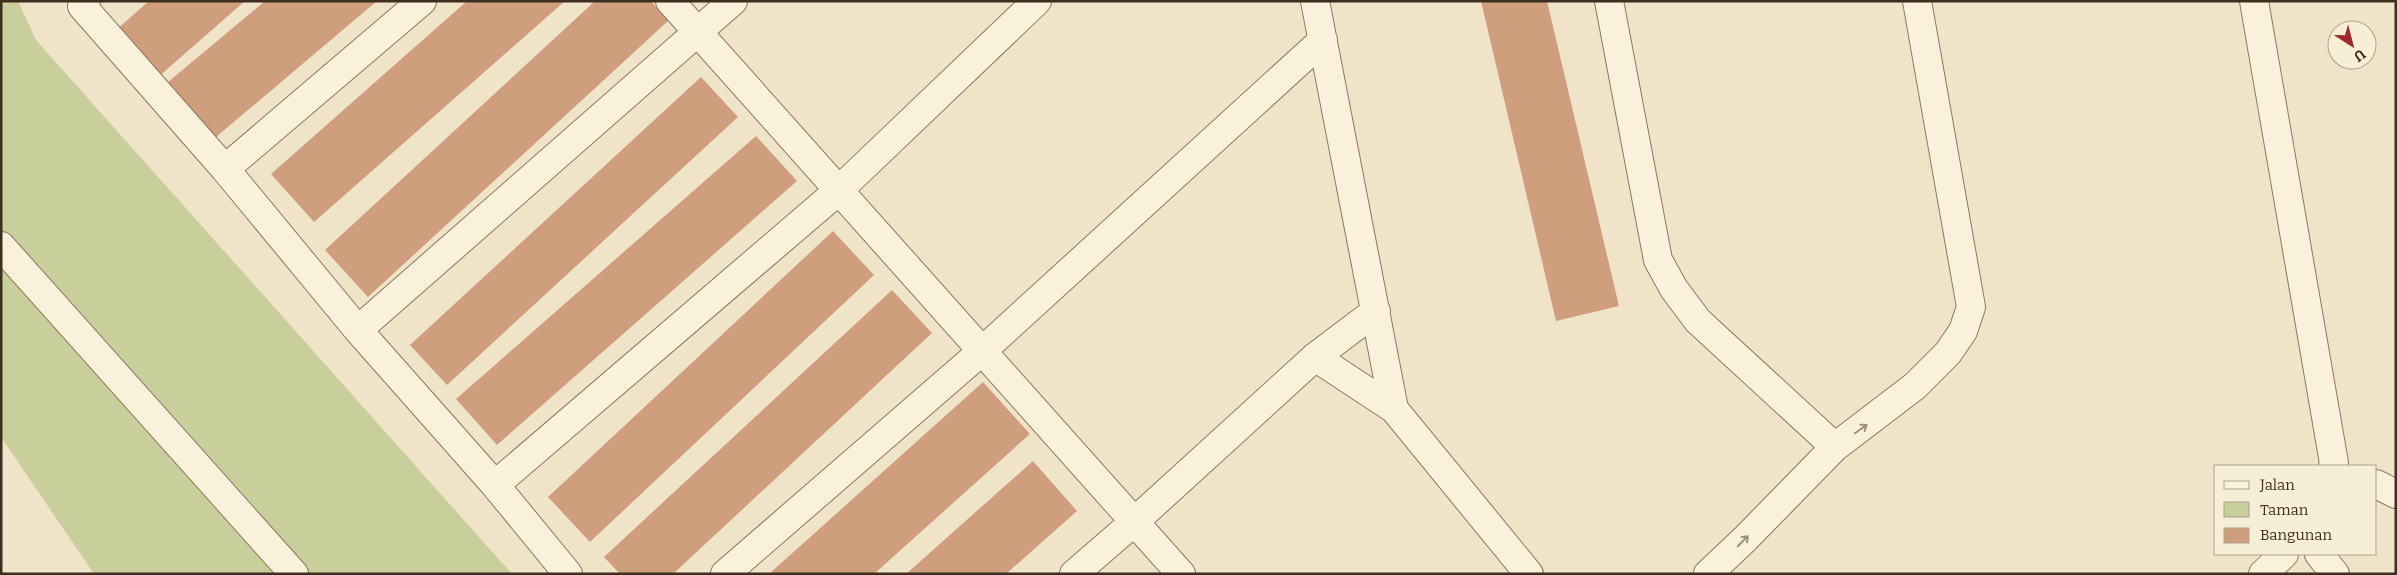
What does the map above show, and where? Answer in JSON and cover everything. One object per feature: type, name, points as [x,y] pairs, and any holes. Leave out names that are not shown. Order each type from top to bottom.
[{"type":"street","points":[[86,1],[82,6],[225,169],[358,330],[495,485],[568,574]]},
{"type":"street","points":[[225,169],[422,1]]},
{"type":"street","points":[[670,1],[1181,574]]},
{"type":"street","points":[[358,330],[734,1]]},
{"type":"street","points":[[495,485],[838,191],[1037,1]]},
{"type":"street","points":[[1316,1],[1394,408]]},
{"type":"street","points":[[1609,1],[1658,260],[1674,289],[1698,321],[1835,447]]},
{"type":"street","points":[[1723,569],[1835,447],[1915,386],[1948,353],[1963,331],[1971,307],[1917,1]]},
{"type":"street","points":[[2254,1],[2336,465]]},
{"type":"street","points":[[725,574],[982,352],[1323,40]]},
{"type":"street","points":[[1,246],[294,574]]},
{"type":"street","points":[[1074,574],[1315,358],[1376,311]]},
{"type":"street","points":[[1315,358],[1394,408],[1529,574]]},
{"type":"street","points":[[2377,484],[2396,494]]},
{"type":"street","points":[[2263,574],[2283,555]]},
{"type":"street","points":[[2320,555],[2335,574]]},
{"type":"green space","points":[[1,1],[18,1],[36,40],[512,574],[94,574],[1,437]]},
{"type":"building","points":[[149,1],[245,1],[157,78],[116,30]]},
{"type":"building","points":[[265,1],[377,1],[209,143],[162,87]]},
{"type":"building","points":[[467,1],[565,1],[314,222],[271,174]]},
{"type":"building","points":[[595,1],[651,1],[668,21],[368,297],[325,250]]},
{"type":"building","points":[[1481,1],[1547,1],[1619,306],[1556,321]]},
{"type":"building","points":[[701,77],[738,117],[447,385],[410,345]]},
{"type":"building","points":[[756,136],[797,181],[497,445],[456,399]]},
{"type":"building","points":[[833,231],[874,275],[590,542],[548,497]]},
{"type":"building","points":[[892,290],[932,333],[673,574],[620,574],[604,557]]},
{"type":"building","points":[[983,382],[1030,434],[874,574],[769,574]]},
{"type":"building","points":[[1033,461],[1077,511],[1006,574],[906,574]]}]
